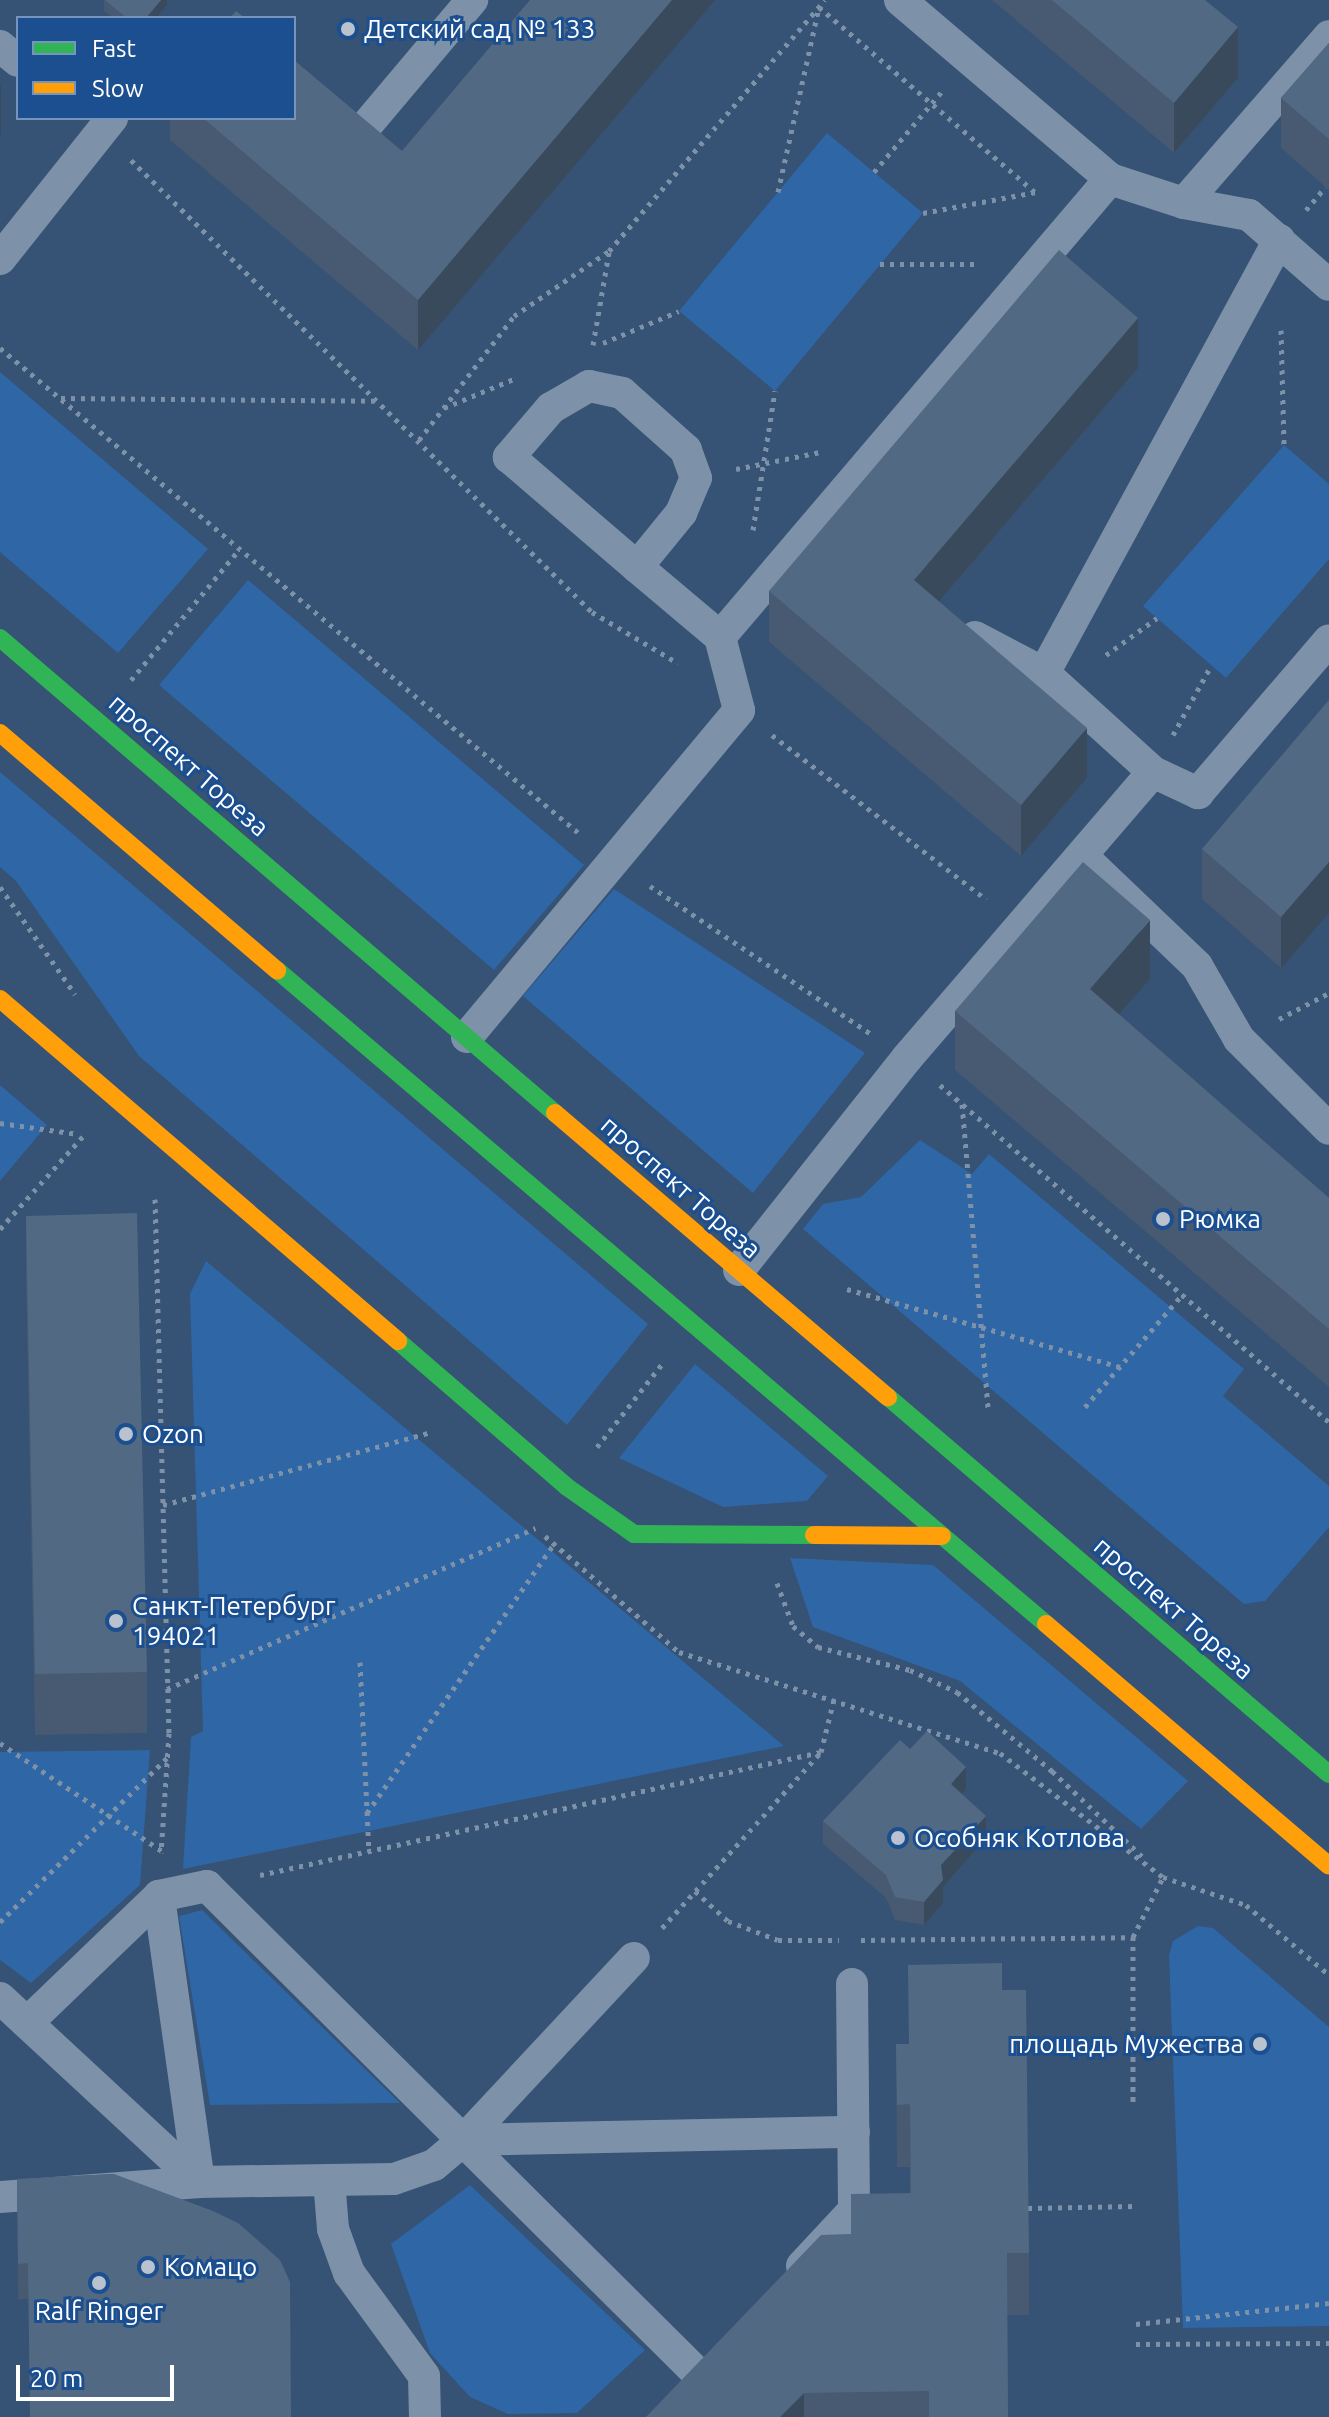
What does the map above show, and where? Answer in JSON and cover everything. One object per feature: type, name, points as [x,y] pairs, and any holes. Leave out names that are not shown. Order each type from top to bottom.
[{"type":"main road","name":"проспект Тореза","points":[[0,638],[1329,1774]]},
{"type":"main road","points":[[0,733],[1329,1866]]},
{"type":"main road","points":[[0,999],[567,1487],[634,1534],[942,1536]]},
{"type":"lane","points":[[366,126],[472,0]]},
{"type":"lane","points":[[900,0],[1110,179],[1184,203],[1249,215],[1329,285]]},
{"type":"lane","points":[[1184,203],[1329,36]]},
{"type":"lane","points":[[0,46],[16,59]]},
{"type":"lane","points":[[0,259],[100,122]]},
{"type":"lane","points":[[720,637],[1110,179]]},
{"type":"lane","points":[[1044,673],[1279,240]]},
{"type":"lane","points":[[467,1037],[739,710],[720,637],[637,567],[509,457],[551,408],[589,386],[622,393],[686,450],[696,478],[681,513],[637,567]]},
{"type":"lane","points":[[975,637],[1044,673],[1153,772],[1198,793],[1329,640]]},
{"type":"lane","points":[[739,1270],[907,1058],[1153,772]]},
{"type":"lane","points":[[1082,856],[1197,966],[1239,1039],[1329,1129]]},
{"type":"lane","points":[[27,2023],[159,1896],[207,1886],[700,2375]]},
{"type":"lane","points":[[159,1896],[199,2182]]},
{"type":"lane","points":[[0,2197],[199,2182],[394,2179],[434,2165],[464,2140],[634,1958]]},
{"type":"lane","points":[[782,2287],[854,2210],[852,1984]]},
{"type":"lane","points":[[0,1998],[199,2182]]},
{"type":"lane","points":[[464,2140],[854,2132]]},
{"type":"lane","points":[[329,2180],[333,2229],[349,2273],[424,2376],[425,2417]]},
{"type":"path","points":[[419,440],[514,316],[609,251],[825,0]]},
{"type":"path","points":[[819,7],[1035,192]]},
{"type":"path","points":[[778,192],[819,7]]},
{"type":"path","points":[[874,172],[932,104]]},
{"type":"path","points":[[100,122],[592,612],[685,668],[729,671]]},
{"type":"path","points":[[923,213],[1110,179]]},
{"type":"path","points":[[589,386],[609,251]]},
{"type":"path","points":[[880,264],[1036,265]]},
{"type":"path","points":[[1281,319],[1284,445]]},
{"type":"path","points":[[0,348],[612,861],[907,1058],[1329,1422]]},
{"type":"path","points":[[751,539],[775,391]]},
{"type":"path","points":[[59,398],[380,401]]},
{"type":"path","points":[[696,478],[890,437]]},
{"type":"path","points":[[131,680],[239,550]]},
{"type":"path","points":[[1153,772],[1211,666]]},
{"type":"path","points":[[739,710],[1021,926]]},
{"type":"path","points":[[0,887],[82,1004]]},
{"type":"path","points":[[1239,1039],[1329,993]]},
{"type":"path","points":[[962,1104],[988,1410]]},
{"type":"path","points":[[0,1123],[85,1135],[0,1229]]},
{"type":"path","points":[[155,1195],[167,1689],[167,1758],[159,1896]]},
{"type":"path","points":[[847,1289],[981,1323],[1120,1367]]},
{"type":"path","points":[[1085,1407],[1182,1295]]},
{"type":"path","points":[[595,1451],[666,1358]]},
{"type":"path","points":[[163,1505],[428,1433]]},
{"type":"path","points":[[167,1689],[535,1528]]},
{"type":"path","points":[[750,1534],[768,1558],[793,1626],[818,1647],[910,1670],[957,1692],[1052,1771],[1163,1877]]},
{"type":"path","points":[[367,1813],[554,1544]]},
{"type":"path","points":[[679,1652],[1000,1753],[1163,1877],[1246,1905],[1329,1975]]},
{"type":"path","points":[[360,1662],[369,1852]]},
{"type":"path","points":[[634,1958],[821,1752],[834,1699]]},
{"type":"path","points":[[0,1743],[162,1851]]},
{"type":"path","points":[[207,1886],[821,1752]]},
{"type":"path","points":[[0,1922],[167,1758]]},
{"type":"path","points":[[1133,2104],[1133,1937],[1163,1877]]},
{"type":"path","points":[[695,1891],[728,1921],[778,1940],[1133,1937]]},
{"type":"path","points":[[1028,2208],[1135,2206]]},
{"type":"path","points":[[1136,2324],[1329,2303]]},
{"type":"path","points":[[1136,2344],[1329,2343]]},
{"type":"shaded area","points":[[827,133],[923,213],[775,391],[679,311]]},
{"type":"shaded area","points":[[0,372],[208,549],[118,653],[0,552]]},
{"type":"shaded area","points":[[1284,445],[1329,484],[1329,559],[1226,678],[1143,606]]},
{"type":"shaded area","points":[[248,580],[584,865],[494,970],[159,685]]},
{"type":"shaded area","points":[[0,772],[648,1324],[567,1425],[139,1056],[16,881],[0,867]]},
{"type":"shaded area","points":[[614,889],[865,1053],[753,1193],[523,996]]},
{"type":"shaded area","points":[[0,1085],[47,1125],[0,1181]]},
{"type":"shaded area","points":[[920,1140],[972,1174],[989,1154],[1244,1369],[1223,1396],[1329,1486],[1329,1527],[1265,1601],[1244,1604],[803,1229],[823,1204],[861,1197]]},
{"type":"shaded area","points":[[206,1261],[784,1746],[183,1869],[191,1737],[203,1731],[190,1294]]},
{"type":"shaded area","points":[[695,1364],[828,1476],[807,1501],[723,1507],[619,1458]]},
{"type":"shaded area","points":[[790,1558],[933,1565],[1188,1781],[1141,1829],[960,1681],[813,1627]]},
{"type":"shaded area","points":[[150,1750],[140,1885],[31,1983],[0,1960],[0,1752]]},
{"type":"shaded area","points":[[202,1910],[400,2103],[210,2105],[179,1916]]},
{"type":"shaded area","points":[[1198,1926],[1213,1928],[1329,2027],[1329,2326],[1183,2328],[1169,1955],[1173,1941]]},
{"type":"shaded area","points":[[470,2185],[645,2350],[577,2413],[508,2414],[470,2397],[430,2353],[391,2244]]},
{"type":"building","points":[[105,0],[161,0],[148,16],[125,16]]},
{"type":"building","points":[[530,0],[672,0],[418,300],[205,120],[296,120],[296,62],[402,151]]},
{"type":"building","points":[[1052,0],[1205,0],[1238,27],[1174,103]]},
{"type":"building","points":[[1329,43],[1329,139],[1281,98]]},
{"type":"building","points":[[1059,250],[1138,318],[914,580],[1087,728],[1021,805],[769,591]]},
{"type":"building","points":[[1329,700],[1329,862],[1281,917],[1202,849]]},
{"type":"building","points":[[1083,862],[1150,920],[1090,989],[1329,1198],[1329,1329],[955,1011]]},
{"type":"building","points":[[137,1213],[147,1672],[35,1674],[26,1216]]},
{"type":"building","name":"Особняк Котлова","points":[[927,1731],[966,1767],[951,1784],[986,1816],[941,1865],[943,1880],[924,1902],[895,1897],[886,1875],[823,1821],[900,1740],[910,1749]]},
{"type":"building","points":[[1002,1963],[1002,1990],[1026,1990],[1029,2253],[1007,2253],[1008,2417],[929,2417],[929,2391],[804,2393],[780,2417],[646,2417],[821,2235],[851,2234],[851,2194],[911,2193],[910,2104],[897,2105],[896,2044],[909,2044],[908,1965]]},
{"type":"building","points":[[114,2174],[238,2223],[280,2260],[290,2282],[291,2417],[30,2417],[28,2263],[18,2264],[17,2179]]},
{"type":"traffic: fast","points":[[0,638],[555,1113]]},
{"type":"traffic: fast","points":[[277,970],[1046,1624]]},
{"type":"traffic: fast","points":[[398,1341],[567,1487],[634,1534],[814,1535]]},
{"type":"traffic: fast","points":[[888,1397],[1329,1774]]},
{"type":"traffic: slow","points":[[0,733],[277,970]]},
{"type":"traffic: slow","points":[[0,999],[398,1341]]},
{"type":"traffic: slow","points":[[555,1113],[888,1397]]},
{"type":"traffic: slow","points":[[814,1535],[942,1536]]},
{"type":"traffic: slow","points":[[1046,1624],[1329,1866]]},
{"type":"place","name":"Детский сад № 133","points":[[348,29]]},
{"type":"place","name":"Рюмка","points":[[1163,1219]]},
{"type":"place","name":"Ozon","points":[[126,1434]]},
{"type":"place","name":"Санкт-Петербург 194021","points":[[116,1621]]},
{"type":"place","name":"Особняк Котлова","points":[[898,1838]]},
{"type":"place","name":"площадь Мужества","points":[[1260,2044]]},
{"type":"place","name":"Комацо","points":[[148,2267]]},
{"type":"place","name":"Ralf Ringer","points":[[99,2283]]}]
